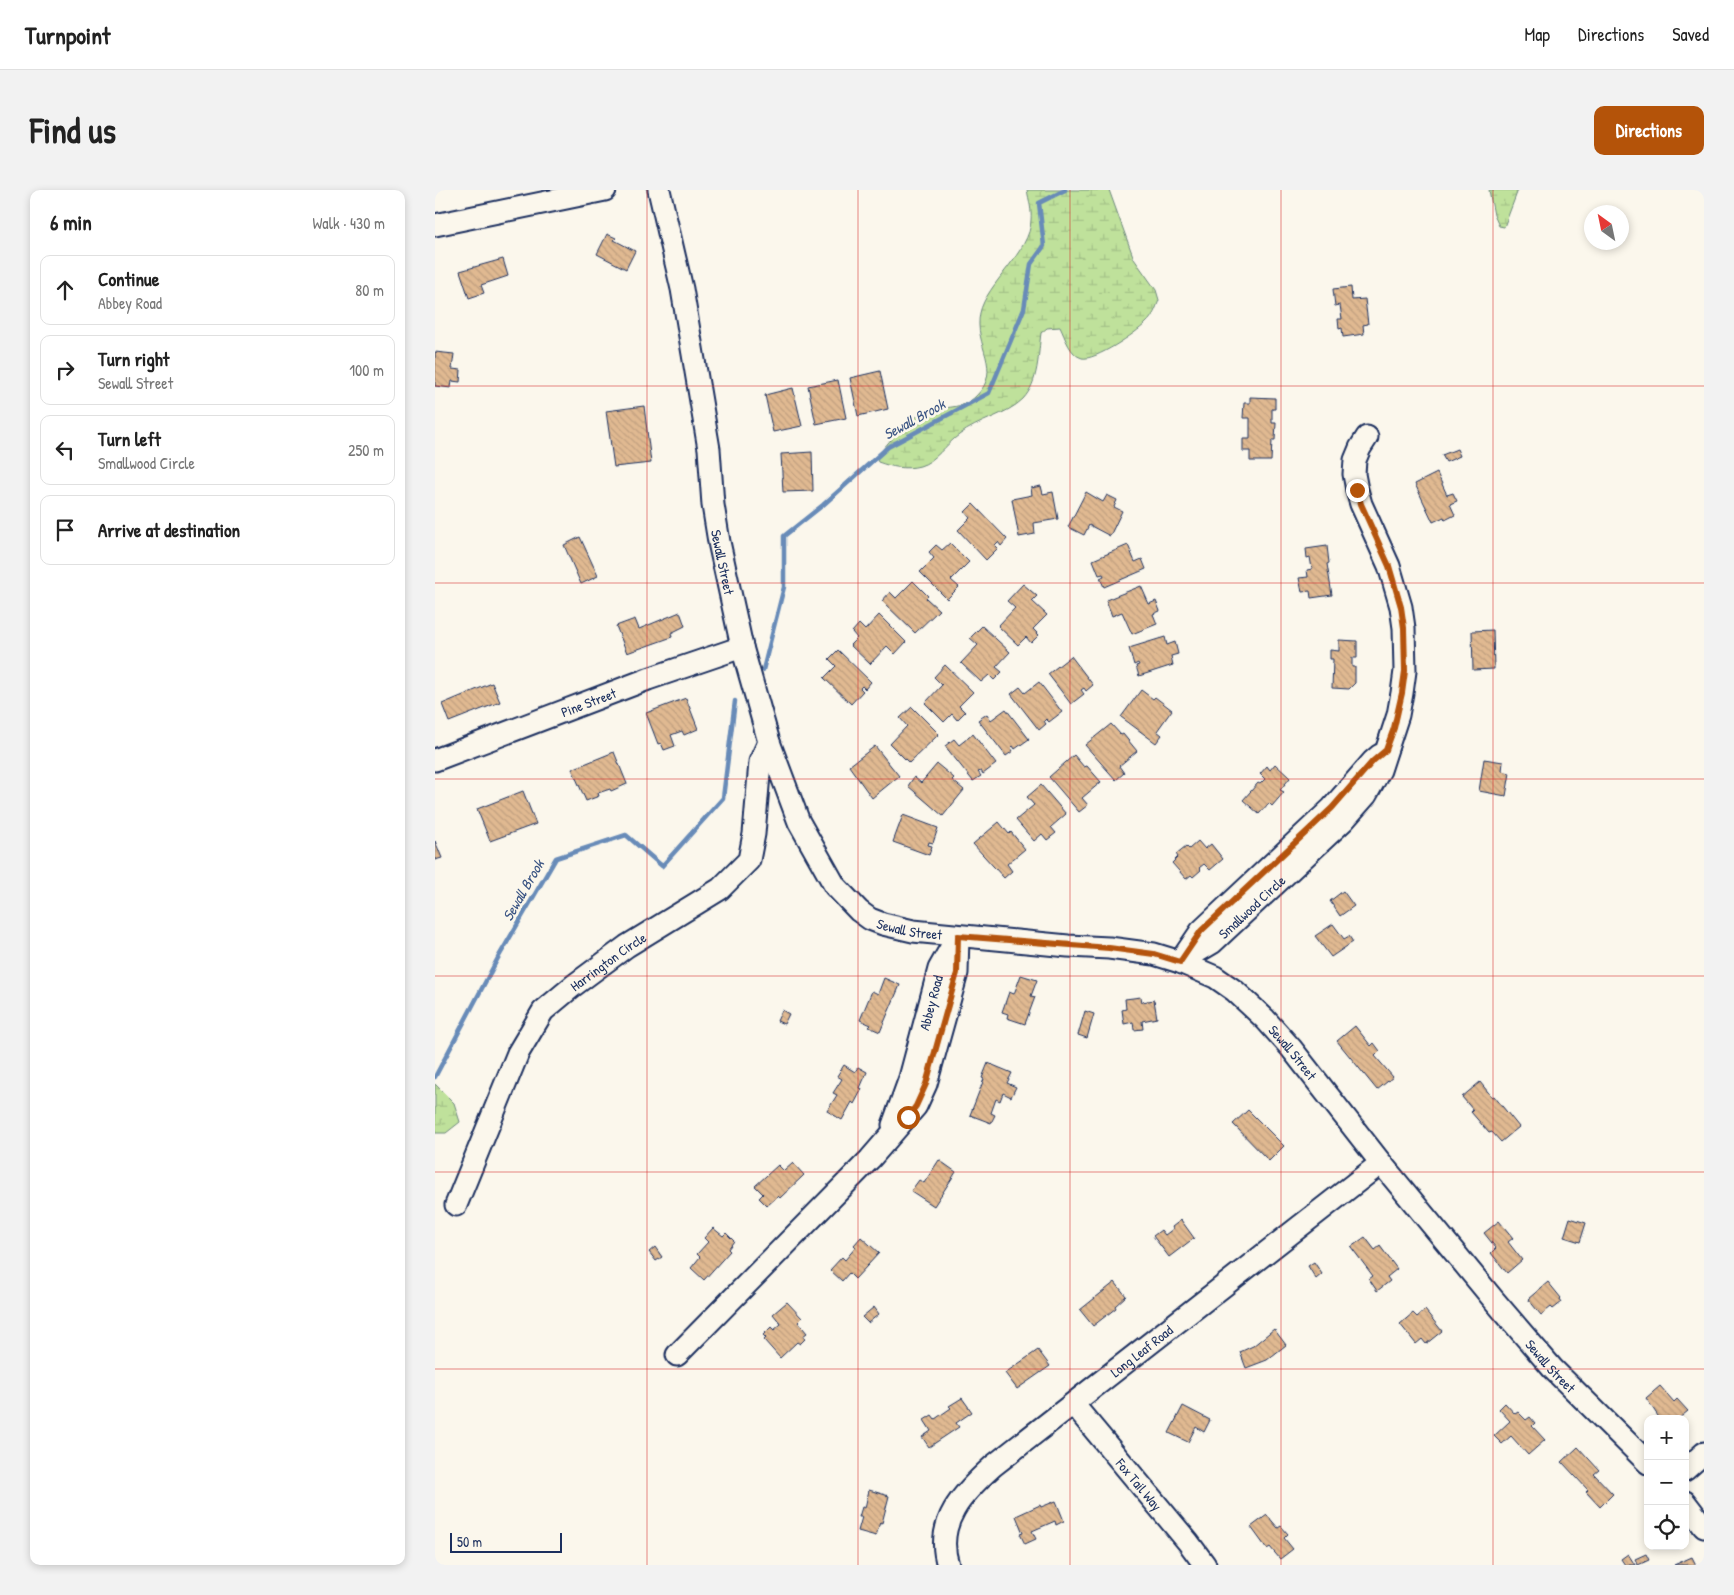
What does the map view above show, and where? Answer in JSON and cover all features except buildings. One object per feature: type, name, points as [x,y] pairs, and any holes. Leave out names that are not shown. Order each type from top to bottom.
[{"type":"street","points":[[435,225],[605,190]]},
{"type":"street","name":"Sewall Street","points":[[659,190],[682,289],[709,449],[713,505],[719,542],[742,647],[769,742],[799,822],[835,886],[870,919],[883,924],[913,931],[958,936],[1109,948],[1154,954],[1180,962],[1219,980],[1235,991],[1291,1048],[1381,1163],[1553,1369],[1645,1460]]},
{"type":"street","name":"Smallwood Circle","points":[[1180,962],[1201,931],[1332,808],[1373,761],[1386,750],[1398,715],[1402,693],[1405,664],[1404,628],[1401,607],[1389,566],[1361,504],[1357,490],[1354,474],[1355,460],[1367,437]]},
{"type":"street","name":"Pine Street","points":[[435,760],[648,680],[742,647]]},
{"type":"street","name":"Harrington Circle","points":[[456,1205],[518,1053],[543,1012],[573,986],[627,946],[720,889],[749,860],[754,834],[760,762],[769,742]]},
{"type":"street","name":"Abbey Road","points":[[677,1355],[870,1159],[885,1141],[910,1078],[939,970],[958,936]]},
{"type":"street","name":"Long Leaf Road","points":[[948,1565],[945,1552],[946,1531],[953,1510],[965,1492],[993,1466],[1381,1163]]},
{"type":"street","name":"Fox Tail Way","points":[[1073,1404],[1205,1565]]},
{"type":"street","points":[[1689,1466],[1704,1453]]},
{"type":"street","points":[[1687,1505],[1704,1526]]},
{"type":"green space","points":[[1027,190],[1109,190],[1134,259],[1156,290],[1159,300],[1152,315],[1148,321],[1125,339],[1105,351],[1088,358],[1082,358],[1074,353],[1060,327],[1047,328],[1041,333],[1037,368],[1032,384],[1023,399],[1016,405],[967,430],[925,464],[904,468],[878,462],[878,455],[909,422],[933,410],[966,403],[976,396],[984,386],[988,367],[980,336],[980,313],[984,302],[1024,244],[1029,232],[1031,213]]},
{"type":"green space","points":[[1489,190],[1518,190],[1504,227],[1499,226],[1494,215]]},
{"type":"green space","points":[[435,1084],[454,1103],[460,1122],[446,1133],[435,1133]]},
{"type":"waterway","name":"Sewall Brook","points":[[763,670],[784,587],[784,536],[823,505],[888,447],[989,393],[1024,309],[1031,264],[1044,246],[1039,203],[1065,190]]},
{"type":"waterway","name":"Sewall Brook","points":[[435,1077],[498,958],[556,858],[626,835],[662,866],[723,798],[735,701]]},
{"type":"route","points":[[908,1117],[922,1096],[957,973],[958,936],[1109,948],[1154,954],[1180,962],[1201,931],[1332,808],[1373,761],[1386,750],[1398,715],[1402,693],[1405,671],[1404,628],[1396,586],[1361,504],[1357,490]]}]
